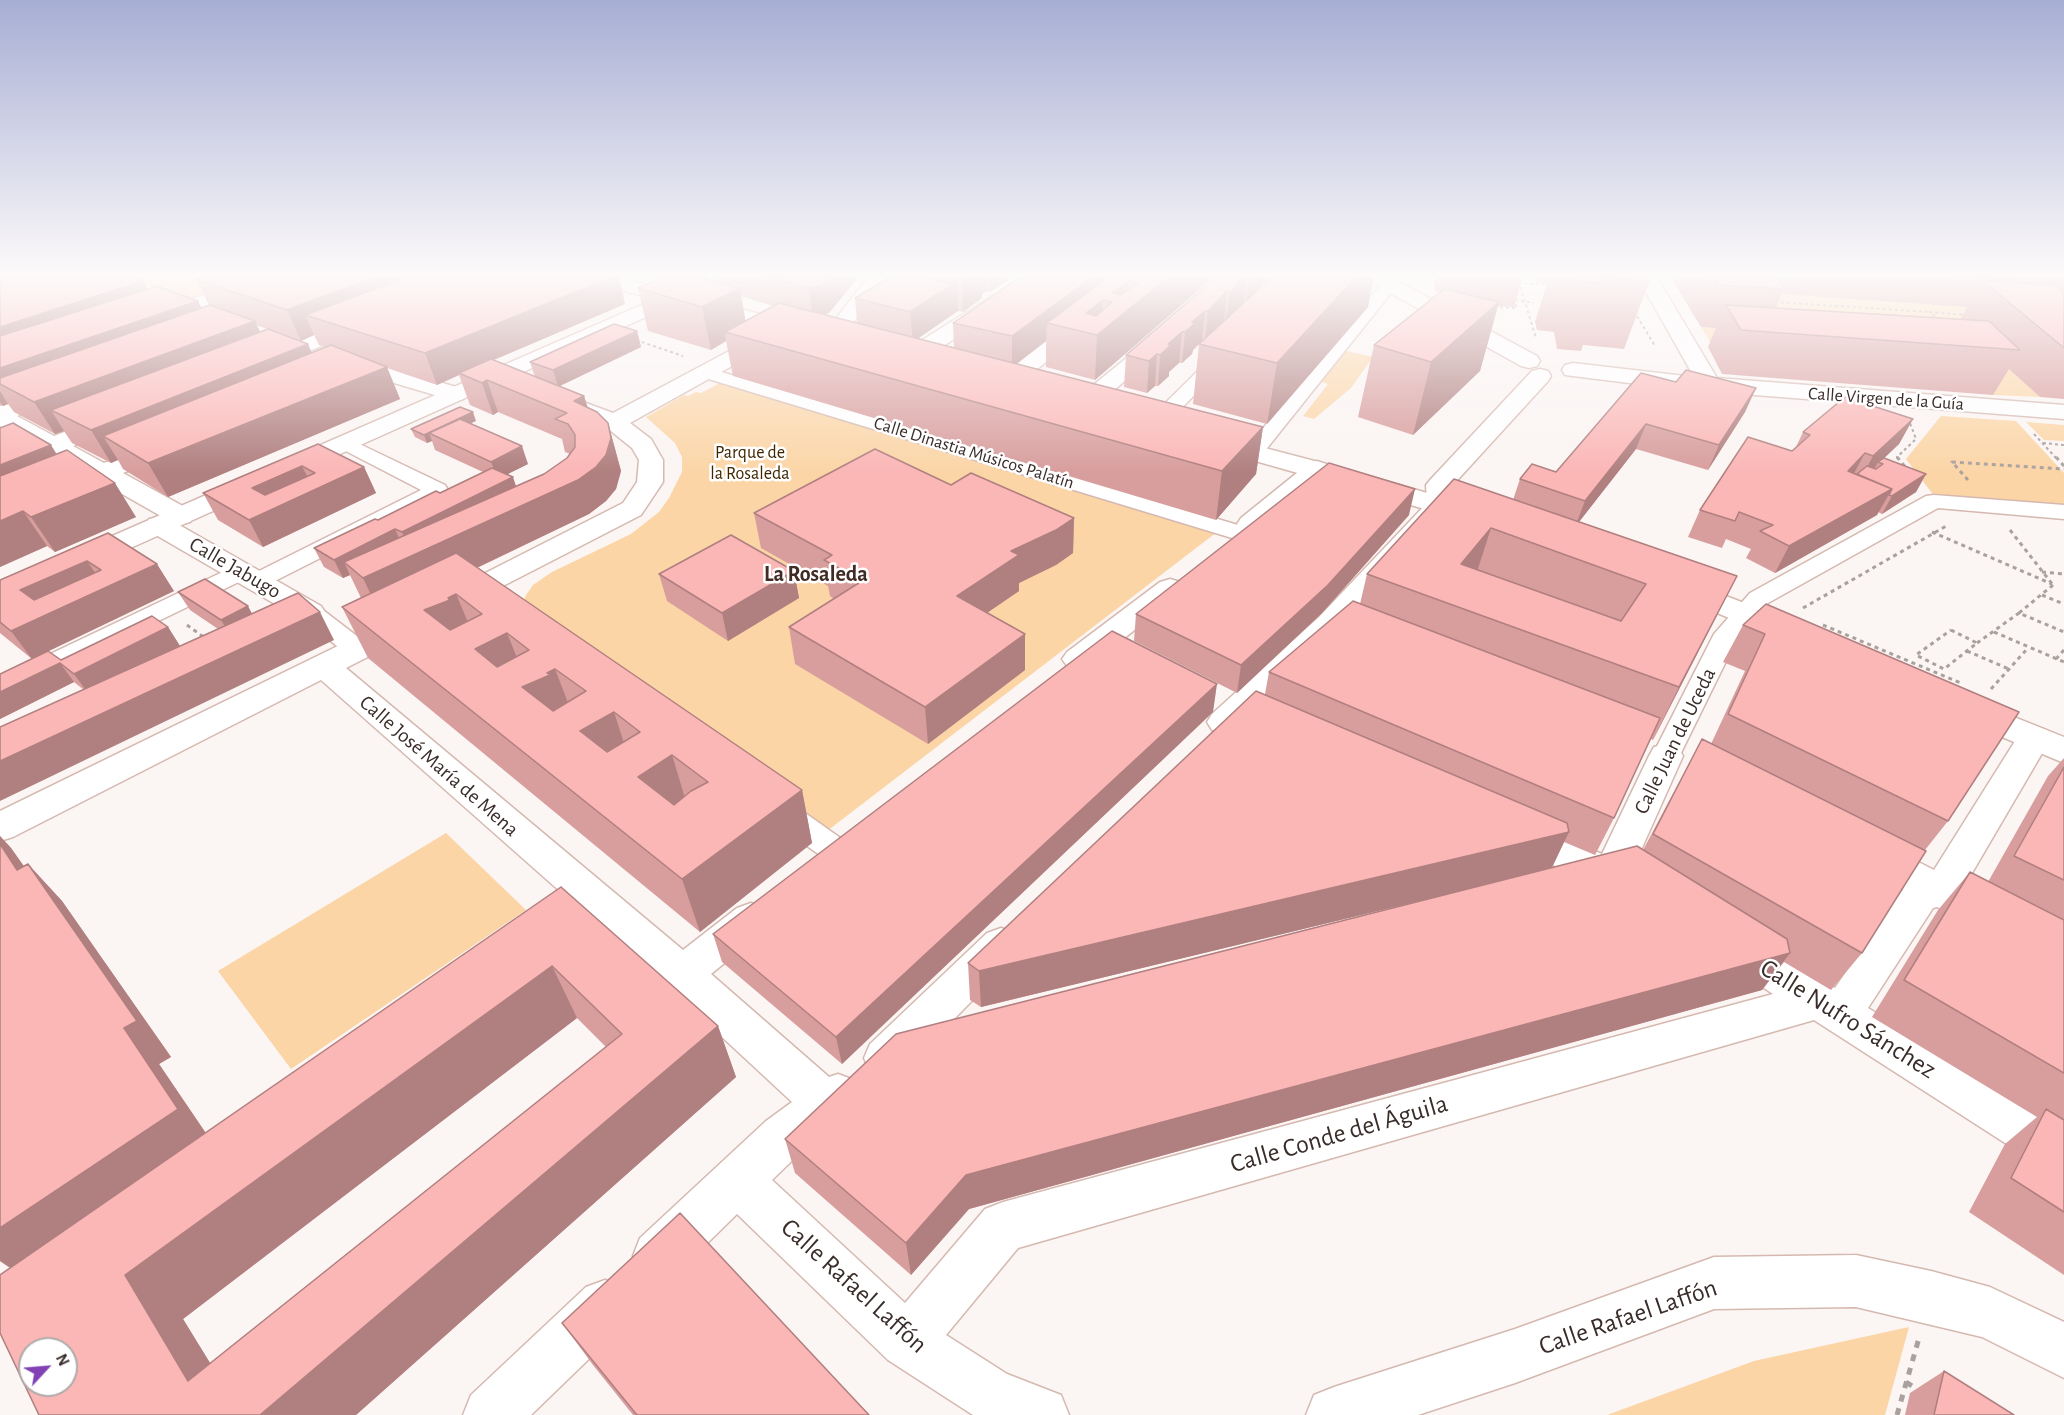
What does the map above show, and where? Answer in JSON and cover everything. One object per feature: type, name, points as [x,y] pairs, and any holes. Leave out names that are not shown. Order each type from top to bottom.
[{"type":"street","points":[[286,342],[455,394]]},
{"type":"street","points":[[246,369],[312,342]]},
{"type":"street","points":[[0,596],[573,342]]},
{"type":"street","points":[[614,422],[762,342]]},
{"type":"street","points":[[844,342],[855,345]]},
{"type":"street","points":[[908,359],[934,342]]},
{"type":"street","points":[[1033,393],[993,382],[1050,342]]},
{"type":"street","points":[[1106,412],[1073,403],[1155,342]]},
{"type":"street","points":[[1253,453],[1335,342]]},
{"type":"street","points":[[1204,743],[1330,624],[1440,504],[1439,485],[1549,364],[1505,342]]},
{"type":"street","points":[[1685,342],[1709,384]]},
{"type":"street","points":[[1229,349],[1163,428],[1317,469],[1504,525]]},
{"type":"street","points":[[887,354],[940,368]]},
{"type":"street","name":"Calle Virgen de la Guía","points":[[1549,364],[1709,384],[2064,412]]},
{"type":"street","points":[[329,379],[362,366]]},
{"type":"street","name":"Calle Dinastia Músicos Palatín","points":[[713,370],[1240,533]]},
{"type":"street","points":[[0,827],[426,614],[483,597],[632,509],[650,482],[651,460],[642,444],[614,422],[496,376]]},
{"type":"street","points":[[0,415],[76,386]]},
{"type":"street","name":"Calle Jabugo","points":[[0,415],[102,473],[249,577],[310,612],[357,649]]},
{"type":"street","points":[[0,466],[128,416]]},
{"type":"street","points":[[0,515],[188,437]]},
{"type":"street","points":[[0,689],[164,609],[249,577],[437,490],[345,443]]},
{"type":"street","points":[[1056,677],[1116,647],[1203,562],[1317,469]]},
{"type":"street","points":[[1934,501],[2064,512]]},
{"type":"street","name":"Calle Juan de Uceda","points":[[1611,875],[1650,750],[1727,634],[1759,598],[1934,501]]},
{"type":"street","points":[[1658,579],[1820,645]]},
{"type":"street","name":"Calle Jabugo","points":[[268,632],[310,612]]},
{"type":"street","points":[[1330,624],[1362,637]]},
{"type":"street","name":"Calle José María de Mena","points":[[324,666],[577,906],[682,974],[826,1104]]},
{"type":"street","points":[[1830,1007],[1920,896],[1942,890],[2049,744],[1947,700]]},
{"type":"street","points":[[1650,750],[1702,769]]},
{"type":"street","points":[[759,795],[835,850]]},
{"type":"street","points":[[1483,818],[1611,875],[1656,899]]},
{"type":"street","points":[[807,873],[863,829]]},
{"type":"street","points":[[1838,837],[2064,956]]},
{"type":"street","points":[[1554,889],[1611,875]]},
{"type":"street","points":[[682,974],[770,903]]},
{"type":"street","points":[[491,1415],[783,1137],[895,1052],[1020,927]]},
{"type":"street","name":"Calle Nufro Sánchez","points":[[1707,931],[2064,1154]]},
{"type":"street","name":"Calle Conde del Águila","points":[[907,1341],[1004,1227],[1830,1007]]},
{"type":"street","points":[[895,1052],[955,1037]]},
{"type":"street","name":"Calle Rafael Laffón","points":[[737,1180],[907,1341],[989,1395],[1041,1415]]},
{"type":"street","name":"Calle Rafael Laffón","points":[[1334,1415],[1515,1356],[1714,1283],[1856,1281],[1931,1297],[1990,1313],[2064,1351]]},
{"type":"path","points":[[637,342],[713,370]]},
{"type":"path","points":[[1541,342],[1549,364]]},
{"type":"path","points":[[1900,400],[1916,439],[1897,457],[1934,501]]},
{"type":"path","points":[[2010,408],[2064,467]]},
{"type":"path","points":[[2042,443],[2064,445]]},
{"type":"path","points":[[2053,585],[1991,506],[1952,462],[2064,467]]},
{"type":"path","points":[[1902,519],[2053,585]]},
{"type":"path","points":[[1800,610],[1934,533]]},
{"type":"path","points":[[2042,572],[2064,574]]},
{"type":"path","points":[[1977,643],[1951,630],[1916,655],[1943,670],[2053,585]]},
{"type":"path","points":[[2042,595],[2064,604]]},
{"type":"path","points":[[164,609],[208,640]]},
{"type":"path","points":[[2019,613],[2064,632]]},
{"type":"path","points":[[1994,632],[2064,662]]},
{"type":"path","points":[[1989,692],[2028,648]]},
{"type":"path","points":[[2056,658],[2064,650]]},
{"type":"path","points":[[1967,651],[2009,669]]},
{"type":"path","points":[[1897,1415],[1931,1297]]},
{"type":"path","points":[[1906,1382],[1924,1393]]},
{"type":"green space","points":[[1710,342],[1980,342],[2040,397],[1993,395],[1714,348]]},
{"type":"green space","points":[[1343,350],[1373,357],[1351,388],[1314,419],[1303,416],[1328,384],[1319,381]]},
{"type":"green space","name":"Parque de la Rosaleda","points":[[720,383],[1217,532],[827,831],[522,605],[533,585],[552,572],[631,534],[659,512],[682,472],[682,457],[675,443],[646,417],[684,395],[701,393]]},
{"type":"green space","points":[[1941,416],[2016,421],[2064,473],[2064,507],[1935,497],[1906,459]]},
{"type":"green space","points":[[2026,422],[2064,425],[2064,441],[2044,440]]},
{"type":"green space","points":[[446,833],[526,910],[291,1069],[218,971]]},
{"type":"green space","points":[[1909,1327],[1885,1415],[1607,1415],[1754,1361]]},
{"type":"building","points":[[0,342],[77,342],[0,368]]},
{"type":"building","points":[[103,342],[198,342],[34,402],[0,384],[0,378]]},
{"type":"building","points":[[233,342],[303,342],[308,344],[91,430],[51,410]]},
{"type":"building","points":[[390,342],[452,342],[425,353]]},
{"type":"building","points":[[574,342],[613,342],[553,370],[530,362]]},
{"type":"building","points":[[761,342],[931,342],[1263,427],[1222,471]]},
{"type":"building","points":[[1141,342],[1170,342],[1168,344],[1171,345],[1160,355],[1157,354],[1149,361],[1126,355]]},
{"type":"building","points":[[1201,342],[1296,342],[1277,363],[1199,344]]},
{"type":"building","points":[[1378,342],[1454,342],[1431,362],[1374,345]]},
{"type":"building","points":[[1909,342],[2011,342],[2020,350]]},
{"type":"building","points":[[331,345],[387,367],[148,463],[103,436]]},
{"type":"building","points":[[491,359],[584,396],[574,401],[597,412],[608,423],[611,438],[606,455],[596,467],[578,480],[363,578],[344,562],[544,474],[567,458],[575,447],[575,435],[568,424],[555,419],[567,413],[487,380],[482,383],[459,373]]},
{"type":"building","points":[[1686,370],[1756,388],[1719,445],[1646,424],[1585,501],[1520,479],[1532,464],[1556,472],[1641,373],[1676,382]]},
{"type":"building","points":[[1845,397],[1913,419],[1873,456],[1865,453],[1848,471],[1892,489],[1789,546],[1760,531],[1773,525],[1739,512],[1735,521],[1700,510],[1748,437],[1792,451],[1810,435],[1803,432]]},
{"type":"building","points":[[460,407],[473,412],[424,435],[411,429]]},
{"type":"building","points":[[460,419],[522,446],[491,462],[429,433]]},
{"type":"building","points":[[13,423],[51,445],[0,465],[0,428]]},
{"type":"building","points":[[318,444],[364,467],[249,520],[203,493]],"holes":[[[302,466],[315,473],[265,495],[252,488]]]},
{"type":"building","points":[[875,449],[951,485],[971,473],[1074,518],[1056,530],[1011,551],[1019,555],[957,596],[1025,634],[925,707],[789,627],[862,581],[824,560],[832,555],[754,513]]},
{"type":"building","points":[[67,450],[115,483],[31,517],[23,511],[0,521],[0,476]]},
{"type":"building","points":[[1884,458],[1926,474],[1892,496],[1889,495],[1892,489],[1857,474],[1867,466],[1876,469],[1883,464],[1878,462]]},
{"type":"building","points":[[1329,463],[1415,489],[1328,585],[1241,665],[1136,614]]},
{"type":"building","points":[[492,468],[513,477],[402,532],[395,529],[334,560],[314,548],[436,491],[440,493]]},
{"type":"building","points":[[1454,479],[1737,576],[1679,687],[1367,574]],"holes":[[[1491,528],[1646,584],[1621,621],[1461,564]]]},
{"type":"building","points":[[108,533],[157,564],[11,631],[0,622],[0,580]],"holes":[[[87,561],[101,570],[34,600],[20,590]]]},
{"type":"building","points":[[731,535],[794,571],[722,613],[659,574]]},
{"type":"building","points":[[456,553],[802,790],[682,879],[342,607]],"holes":[[[456,594],[482,614],[450,630],[424,610],[450,600],[448,598]],[[507,633],[529,650],[497,667],[475,649]],[[555,669],[586,691],[553,711],[522,687],[550,675],[547,673]],[[614,712],[640,732],[607,752],[580,731]],[[672,755],[708,782],[691,791],[674,805],[638,777]]]},
{"type":"building","points":[[205,579],[248,606],[221,620],[178,592]]},
{"type":"building","points":[[298,593],[320,612],[0,761],[0,727]]},
{"type":"building","points":[[1353,601],[1660,718],[1614,818],[1269,672]]},
{"type":"building","points":[[1766,604],[2019,712],[1948,821],[1728,714],[1765,634],[1743,625]]},
{"type":"building","points":[[152,616],[168,627],[74,674],[60,663],[0,692],[0,674],[48,651],[61,660]]},
{"type":"building","points":[[1112,631],[1217,684],[836,1037],[713,934]]},
{"type":"building","points":[[1256,691],[1567,823],[1569,832],[979,971],[968,963]]},
{"type":"building","points":[[1702,739],[1926,851],[1862,953],[1653,834]]},
{"type":"building","points":[[2064,767],[2064,880],[2014,856]]},
{"type":"building","points":[[0,844],[17,870],[28,864],[137,1021],[124,1028],[178,1109],[0,1228]]},
{"type":"building","points":[[1637,846],[1787,939],[1790,953],[966,1175],[906,1243],[785,1139],[896,1034]]},
{"type":"building","points":[[1970,872],[2064,920],[2064,1073],[1904,980]]},
{"type":"building","points":[[561,887],[718,1026],[260,1415],[39,1415],[30,1397],[78,1397],[78,1337],[18,1337],[18,1371],[0,1333],[0,1275]],"holes":[[[552,966],[622,1034],[188,1381],[125,1275]]]},
{"type":"building","points":[[2046,1109],[2064,1120],[2064,1212],[2011,1178]]},
{"type":"building","points":[[680,1213],[869,1415],[637,1415],[562,1323]]},
{"type":"building","points":[[1944,1371],[2014,1415],[1934,1415]]},
{"type":"district","name":"La Rosaleda","points":[[816,574]]}]
